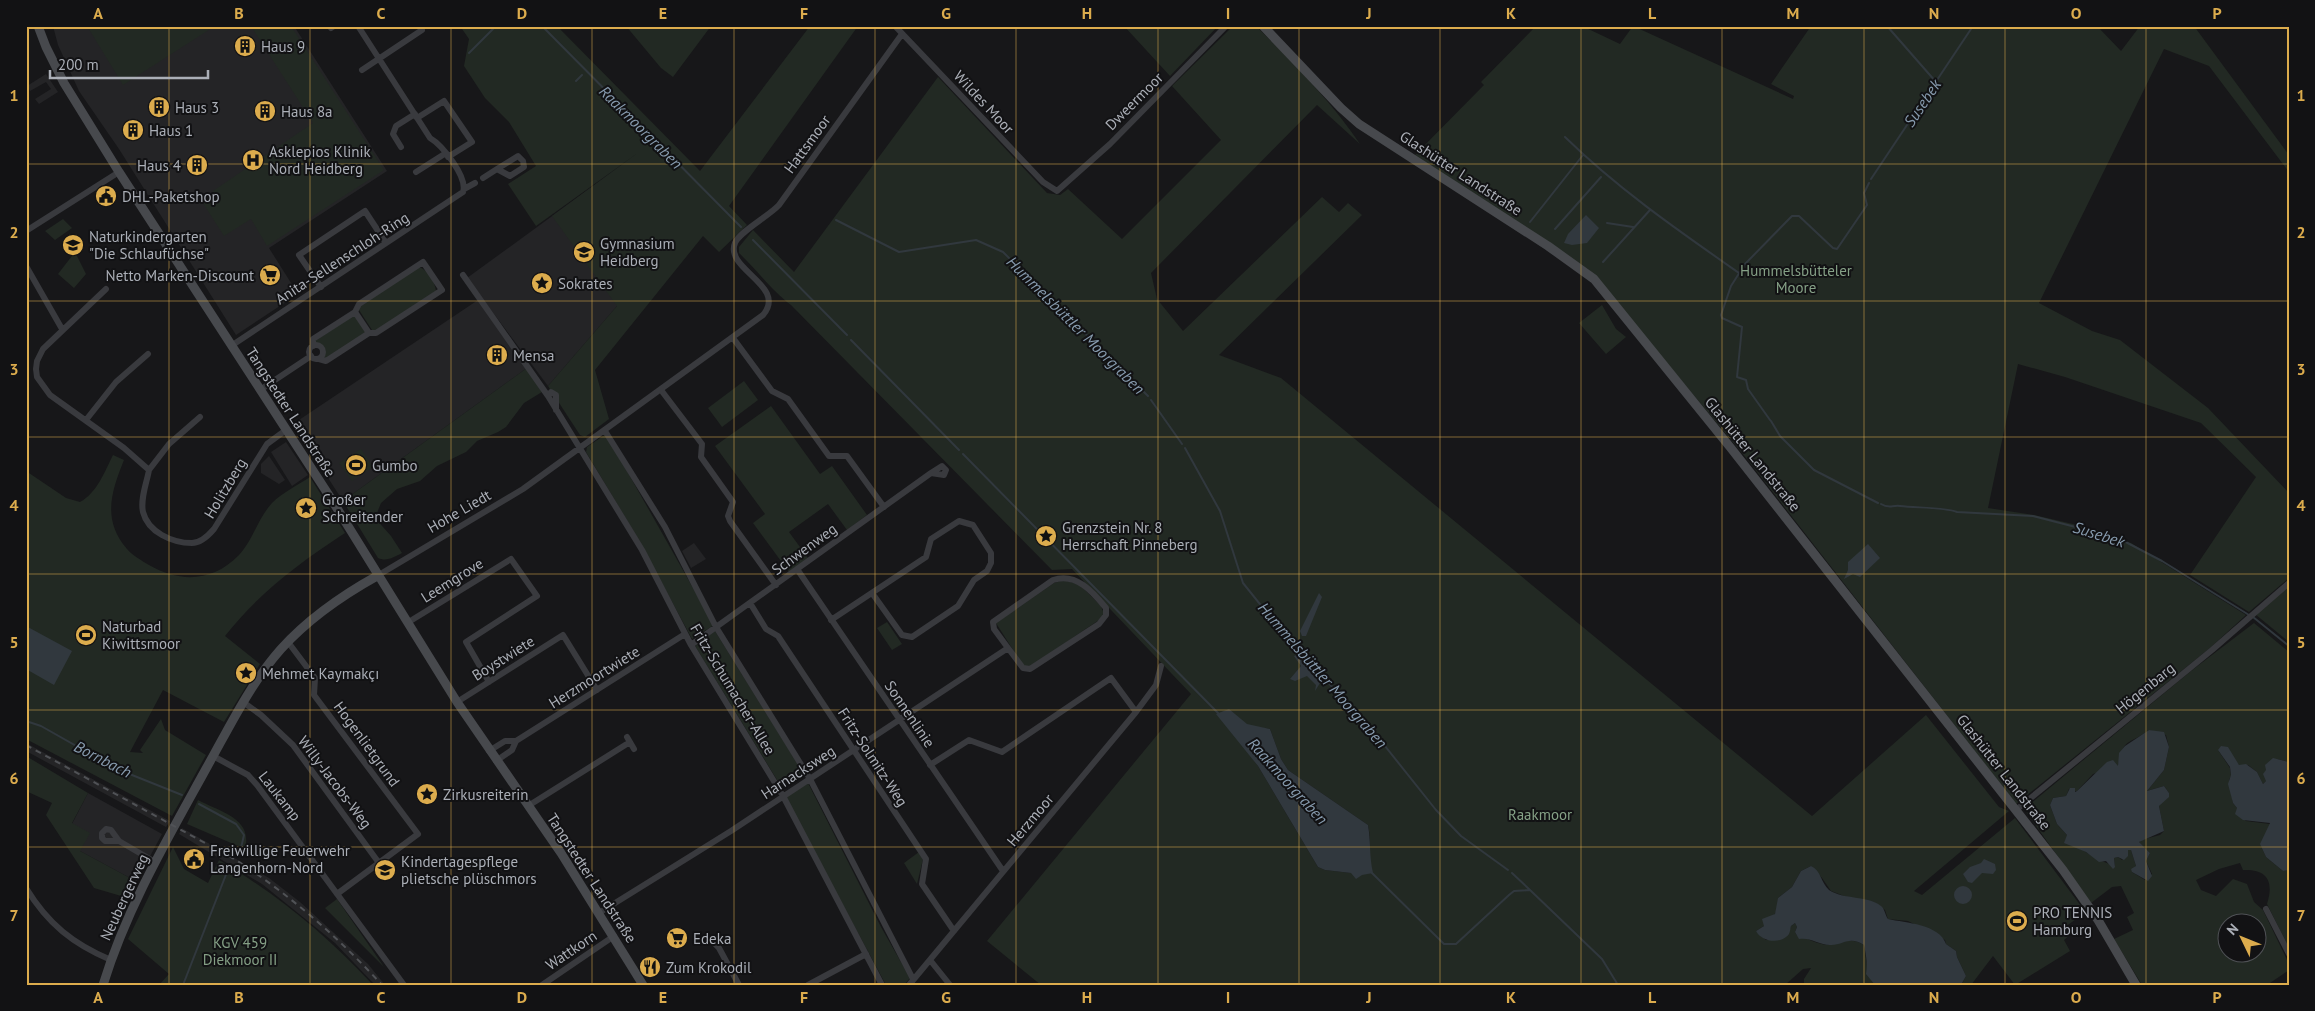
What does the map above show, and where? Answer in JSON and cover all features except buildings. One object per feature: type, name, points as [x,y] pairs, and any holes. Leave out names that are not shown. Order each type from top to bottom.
[{"type":"street","name":"Tangstedter Landstraße","points":[[38,26],[64,83],[119,172],[330,497],[377,576],[457,702],[600,913],[643,985]]},
{"type":"street","points":[[358,26],[430,138],[439,143],[462,177],[464,189]]},
{"type":"street","name":"Wildes Moor","points":[[895,26],[1043,182],[1057,191]]},
{"type":"street","name":"Dweermoor","points":[[1057,191],[1110,144],[1226,26]]},
{"type":"street","name":"Glashütter Landstraße","points":[[1263,26],[1341,108],[1359,124],[1548,246],[1594,279],[2083,897],[2136,985]]},
{"type":"street","points":[[362,70],[421,28]]},
{"type":"street","name":"Hattsmoor","points":[[740,262],[733,251],[736,240],[779,205],[902,34]]},
{"type":"street","points":[[401,147],[393,134],[396,126],[444,100],[472,142],[416,172]]},
{"type":"street","points":[[483,178],[497,169]]},
{"type":"street","points":[[26,231],[119,172]]},
{"type":"street","name":"Anita-Sellenschloh-Ring","points":[[231,346],[460,195],[464,189],[475,183]]},
{"type":"street","points":[[320,287],[299,254],[365,211],[386,244]]},
{"type":"street","points":[[423,262],[442,290],[376,333],[369,333],[326,361],[311,356],[310,350],[313,346],[313,339],[355,312],[359,304],[423,262]]},
{"type":"street","name":"Hohe Liedt","points":[[176,823],[243,702],[265,669],[311,619],[338,599],[515,494],[662,390],[763,315],[769,306],[769,299],[764,289],[740,262]]},
{"type":"street","points":[[26,266],[62,329]]},
{"type":"street","name":"Fritz-Schumacher-Allee","points":[[463,275],[548,396],[642,550],[691,646],[783,796],[882,985]]},
{"type":"street","points":[[106,289],[62,329],[40,354],[36,361],[37,377],[50,394],[149,470]]},
{"type":"street","points":[[355,312],[369,333]]},
{"type":"street","points":[[733,338],[772,392],[788,399],[829,456],[846,456],[884,507]]},
{"type":"street","points":[[313,346],[318,345],[323,349],[324,354],[320,359]]},
{"type":"street","points":[[86,420],[116,382],[148,354]]},
{"type":"street","points":[[260,390],[311,356]]},
{"type":"street","points":[[662,390],[702,444],[701,457],[733,502],[728,516],[730,521],[776,585]]},
{"type":"street","name":"Holitzberg","points":[[200,417],[170,444],[149,470],[142,507],[149,526],[164,536],[191,543],[199,541],[214,529],[267,444],[286,430]]},
{"type":"street","name":"Fritz-Schumacher-Allee","points":[[605,431],[665,528],[716,627],[810,779],[913,979]]},
{"type":"street","name":"Schwenweg","points":[[691,646],[931,474]]},
{"type":"street","points":[[831,620],[872,592],[926,556],[931,539],[960,520],[972,525],[991,553],[991,563],[986,571],[974,580],[958,606],[912,637],[902,635],[872,592]]},
{"type":"street","name":"Leemgrove","points":[[408,624],[510,559],[537,596],[466,642],[489,682]]},
{"type":"street","name":"Sonnenlinie","points":[[797,570],[1003,871]]},
{"type":"street","points":[[1070,578],[1078,581],[1106,608],[1105,618],[1099,624],[1030,669],[1023,668],[1008,648],[993,626],[993,622],[1058,579],[1070,578]]},
{"type":"street","name":"Högenbarg","points":[[2016,810],[2212,650],[2252,613],[2289,583]]},
{"type":"street","name":"Fritz-Solmitz-Weg","points":[[750,603],[766,629],[778,636],[926,859],[922,884],[954,932]]},
{"type":"street","name":"Herzmoortwiete","points":[[489,751],[505,741],[516,741],[685,634]]},
{"type":"street","name":"Boystwiete","points":[[457,702],[563,635],[597,690]]},
{"type":"street","name":"Hogenlietgrund","points":[[288,642],[315,678],[314,695],[418,834],[379,863]]},
{"type":"street","name":"Harnacksweg","points":[[600,913],[810,779],[1008,648]]},
{"type":"street","name":"Herzmoor","points":[[908,985],[1136,712],[1156,684],[1161,666]]},
{"type":"street","points":[[930,765],[968,740],[1002,752],[1111,678],[1136,712]]},
{"type":"street","name":"Willy-Jacobs-Weg","points":[[243,702],[261,715],[293,745],[379,863]]},
{"type":"street","points":[[528,806],[629,740],[634,749]]},
{"type":"street","name":"Herzmoortwiete","points":[[496,761],[512,750],[516,741]]},
{"type":"street","name":"Laukamp","points":[[213,756],[248,775],[257,785],[404,985]]},
{"type":"street","name":"Neubergerweg","points":[[103,985],[122,931],[154,862],[176,823]]},
{"type":"street","points":[[118,841],[154,862]]},
{"type":"street","points":[[337,894],[379,863]]},
{"type":"street","points":[[26,888],[55,928],[86,949],[111,960]]},
{"type":"street","points":[[2266,909],[2289,954]]},
{"type":"street","name":"Wattkorn","points":[[542,985],[614,936]]},
{"type":"street","points":[[712,941],[719,948],[739,985]]},
{"type":"street","points":[[808,985],[866,954]]},
{"type":"street","points":[[930,960],[950,985]]},
{"type":"shaded area","name":"Asklepios Klinik Nord Heidberg","points":[[53,26],[294,26],[387,171],[269,248],[298,294],[236,335],[119,149],[79,91],[58,45]]},
{"type":"shaded area","points":[[46,74],[58,92],[39,104],[35,99],[51,89],[46,82],[30,91],[27,86]]},
{"type":"shaded area","name":"Gymnasium Heidberg","points":[[640,152],[617,306],[548,386],[467,278]]},
{"type":"shaded area","points":[[478,300],[527,368],[343,501],[293,424]]},
{"type":"shaded area","points":[[286,442],[308,475],[292,486],[271,452]]},
{"type":"shaded area","points":[[269,456],[285,480],[279,484],[261,473],[261,464]]},
{"type":"shaded area","points":[[694,543],[706,559],[691,568],[682,551]]},
{"type":"shaded area","points":[[26,743],[170,821],[166,827],[26,751]]},
{"type":"shaded area","points":[[88,793],[162,834],[133,888],[130,878],[80,851],[72,824]]},
{"type":"shaded area","points":[[182,828],[269,878],[300,902],[368,964],[385,985],[375,985],[335,943],[262,884],[179,834]]},
{"type":"green space","points":[[87,26],[215,26],[123,85]]},
{"type":"green space","points":[[251,26],[291,26],[384,170],[267,246],[251,219],[224,236],[203,203],[213,196],[213,191],[313,123]]},
{"type":"green space","points":[[460,26],[557,26],[700,171],[810,26],[858,26],[729,206],[747,225],[719,252],[703,236],[595,370],[609,419],[585,437],[580,435],[548,386],[617,306],[552,216],[639,152],[536,226],[508,184],[536,166],[509,122],[485,98],[464,66],[469,39]]},
{"type":"green space","points":[[626,26],[711,26],[673,77],[661,68]]},
{"type":"green space","points":[[1124,26],[1218,26],[1170,76]]},
{"type":"green space","name":"Raakmoor","points":[[1233,26],[1256,26],[1324,97],[1360,144],[1317,105],[1151,273],[1157,299],[1183,331],[1322,197],[1339,212],[1348,203],[1362,215],[1219,355],[1281,378],[1812,816],[1926,715],[1999,807],[2009,811],[1914,891],[1922,895],[2015,818],[2084,910],[2078,914],[2079,917],[2065,927],[2070,935],[2064,940],[2070,951],[2015,985],[1993,956],[1971,985],[1961,985],[1966,976],[1956,951],[1946,944],[1945,940],[1908,921],[1888,919],[1885,910],[1874,902],[1852,899],[1831,891],[1811,866],[1801,871],[1792,887],[1778,898],[1775,914],[1770,918],[1766,918],[1764,926],[1756,931],[1766,940],[1779,939],[1785,937],[1791,926],[1795,923],[1797,935],[1821,944],[1859,942],[1864,945],[1867,965],[1875,985],[1804,985],[1804,979],[1811,968],[1803,969],[1785,985],[1041,985],[987,941],[1191,694],[1072,569],[1052,570],[791,305],[771,287],[739,253],[739,247],[753,230],[794,272],[938,77],[1047,193],[1060,195],[1068,189],[1122,239],[1221,140],[1172,86]],"holes":[[[1257,727],[1270,729],[1281,759],[1288,770],[1368,825],[1369,846],[1365,856],[1351,873],[1325,870],[1318,867],[1258,766],[1244,747],[1247,730]]]},
{"type":"green space","name":"Hummelsbütteler Moore","points":[[1536,26],[1582,26],[1620,44],[1633,26],[1793,99],[1794,96],[1771,84],[1811,26],[2097,26],[2121,51],[2140,26],[2194,26],[2289,155],[2289,172],[2209,66],[2164,49],[2039,303],[2092,331],[2120,340],[2208,408],[2289,493],[2289,578],[2249,612],[2190,575],[2256,477],[2201,423],[2065,377],[2018,364],[1988,508],[2034,515],[2103,531],[2100,535],[2131,543],[2246,615],[2210,648],[2016,804],[1747,459],[1589,270],[1415,155],[1484,85],[1481,82]]},
{"type":"green space","points":[[63,219],[72,228],[55,240],[45,231]]},
{"type":"green space","points":[[75,252],[86,274],[74,288],[58,274]]},
{"type":"green space","points":[[419,267],[430,277],[436,291],[375,331],[372,330],[359,310],[360,306]]},
{"type":"green space","points":[[1602,305],[1616,329],[1626,337],[1606,354],[1579,323]]},
{"type":"green space","points":[[355,314],[367,332],[326,359],[322,358],[324,349],[322,346],[314,345],[315,341]]},
{"type":"green space","points":[[527,368],[542,392],[524,403],[506,427],[477,441],[466,452],[437,466],[420,481],[397,489],[381,503],[375,518],[391,536],[402,553],[387,559],[378,558],[343,501]]},
{"type":"green space","points":[[744,381],[758,400],[722,427],[708,408]]},
{"type":"green space","points":[[771,406],[820,474],[832,466],[867,515],[847,530],[828,504],[789,532],[808,558],[789,572],[753,523],[765,514],[715,446]]},
{"type":"green space","points":[[606,434],[714,625],[692,639],[640,542],[586,452],[587,447]]},
{"type":"green space","name":"Gumbo","points":[[361,449],[373,467],[352,481],[339,463]]},
{"type":"green space","points":[[113,455],[124,460],[115,483],[111,506],[114,527],[119,538],[137,558],[172,575],[196,577],[207,575],[229,564],[244,549],[272,503],[285,492],[310,477],[345,533],[266,592],[225,636],[260,664],[224,722],[163,690],[130,752],[143,753],[140,750],[161,719],[165,730],[206,755],[172,816],[26,739],[26,471],[66,498],[80,502],[96,487]]},
{"type":"green space","points":[[1064,580],[1080,585],[1101,606],[1104,614],[1099,620],[1028,668],[1022,664],[996,623],[1054,583]]},
{"type":"green space","points":[[2289,586],[2289,642],[2255,614]]},
{"type":"green space","points":[[887,622],[902,644],[892,650],[877,628]]},
{"type":"green space","points":[[2254,623],[2289,652],[2289,762],[2277,759],[2266,771],[2266,781],[2263,784],[2257,772],[2248,765],[2239,765],[2218,750],[2230,768],[2231,776],[2229,780],[2233,803],[2237,808],[2237,812],[2246,821],[2270,824],[2261,846],[2266,857],[2283,871],[2289,870],[2289,948],[2267,904],[2270,889],[2267,878],[2263,875],[2251,870],[2243,870],[2240,863],[2219,869],[2196,880],[2201,890],[2216,896],[2233,879],[2247,884],[2254,902],[2265,914],[2218,914],[2218,964],[2268,964],[2268,920],[2289,964],[2289,970],[2267,985],[2142,985],[2114,939],[2133,930],[2127,917],[2134,913],[2121,886],[2112,887],[2091,903],[2024,809],[2191,671]],"holes":[[[2149,730],[2166,735],[2169,747],[2164,770],[2147,791],[2164,786],[2169,793],[2159,806],[2164,831],[2160,835],[2141,840],[2139,843],[2150,853],[2146,861],[2152,874],[2145,880],[2132,872],[2136,866],[2131,850],[2128,850],[2128,854],[2122,860],[2118,857],[2114,858],[2115,866],[2096,858],[2073,843],[2057,824],[2050,805],[2053,798],[2066,796],[2069,789],[2075,788],[2074,791],[2077,791],[2093,774],[2118,766],[2122,750],[2125,746]]]},
{"type":"green space","points":[[715,631],[804,774],[782,788],[695,646]]},
{"type":"green space","points":[[26,756],[88,793],[72,823],[90,833],[80,851],[130,878],[133,888],[128,898],[94,888],[46,815],[52,803],[26,791]]},
{"type":"green space","points":[[808,783],[881,927],[910,978],[904,985],[886,985],[785,797]]},
{"type":"green space","points":[[198,800],[233,817],[239,823],[244,830],[246,838],[245,849],[187,824]]},
{"type":"green space","name":"KGV 459 Diekmoor II","points":[[173,847],[184,869],[208,883],[219,860],[262,888],[301,917],[373,985],[159,985],[169,974],[128,939]]},
{"type":"green space","points":[[919,852],[923,859],[917,884],[904,863]]},
{"type":"green space","points":[[337,899],[384,967],[325,908]]},
{"type":"water","points":[[1586,215],[1599,228],[1587,243],[1572,245],[1564,243],[1568,234]]},
{"type":"water","points":[[1868,544],[1880,558],[1860,577],[1853,574],[1844,579],[1848,570],[1848,562]]},
{"type":"water","points":[[1319,593],[1322,597],[1306,636],[1302,636],[1300,631]]},
{"type":"water","points":[[26,626],[72,651],[54,685],[26,669]]},
{"type":"water","points":[[1297,655],[1320,683],[1315,691],[1316,685],[1307,676],[1295,681],[1290,679],[1301,666],[1294,656]]},
{"type":"water","points":[[1229,709],[1247,724],[1270,729],[1281,759],[1288,770],[1368,825],[1373,873],[1362,875],[1356,879],[1351,873],[1325,870],[1318,867],[1258,766],[1216,714]]},
{"type":"water","points":[[2149,730],[2164,732],[2169,747],[2164,770],[2147,791],[2164,786],[2169,793],[2169,797],[2159,806],[2164,831],[2139,842],[2150,853],[2146,861],[2152,876],[2148,881],[2132,872],[2131,869],[2136,866],[2131,850],[2128,850],[2128,856],[2124,860],[2118,857],[2114,858],[2115,867],[2113,869],[2106,861],[2099,862],[2086,852],[2064,843],[2067,835],[2057,824],[2050,805],[2053,798],[2066,796],[2070,788],[2075,788],[2075,792],[2077,791],[2107,762],[2113,760],[2118,766],[2119,753],[2125,746]]},
{"type":"water","points":[[2221,746],[2228,747],[2239,765],[2246,764],[2257,772],[2263,784],[2266,781],[2263,774],[2266,770],[2265,765],[2273,758],[2289,762],[2289,870],[2283,871],[2266,857],[2260,844],[2270,823],[2243,820],[2235,814],[2237,808],[2233,803],[2228,784],[2231,775],[2230,767],[2218,750]]},
{"type":"water","points":[[1984,859],[1995,864],[1996,870],[1993,874],[1982,873],[1972,883],[1968,882],[1963,874],[1970,867],[1981,863]]},
{"type":"water","points":[[1811,866],[1817,870],[1829,890],[1841,895],[1869,900],[1882,907],[1888,919],[1912,923],[1937,932],[1946,944],[1956,951],[1966,976],[1962,983],[1875,985],[1866,974],[1867,964],[1864,945],[1859,942],[1850,941],[1830,945],[1807,939],[1799,939],[1795,932],[1797,927],[1795,923],[1791,926],[1788,935],[1782,939],[1774,941],[1765,939],[1758,934],[1756,931],[1764,926],[1762,919],[1775,914],[1778,898],[1792,887],[1801,871]]},
{"type":"water","points":[[1959,886],[1967,886],[1972,891],[1970,902],[1959,904],[1954,899],[1954,891]]},
{"type":"waterway","points":[[469,53],[496,26]]},
{"type":"waterway","name":"Raakmoorgraben","points":[[542,26],[741,227]]},
{"type":"waterway","points":[[1887,26],[1936,82]]},
{"type":"waterway","name":"Susebek","points":[[1871,179],[1973,26]]},
{"type":"waterway","points":[[576,81],[582,75]]},
{"type":"waterway","points":[[1565,137],[1628,192],[1739,273]]},
{"type":"waterway","points":[[1530,222],[1583,155]]},
{"type":"waterway","points":[[1555,229],[1601,177]]},
{"type":"waterway","name":"Susebek","points":[[1770,420],[1748,389],[1746,380],[1737,377],[1742,327],[1722,318],[1721,315],[1731,286],[1745,264],[1792,216],[1799,216],[1833,248],[1837,249],[1867,205],[1864,193],[1869,183]]},
{"type":"waterway","points":[[1603,262],[1650,210]]},
{"type":"waterway","name":"Hummelsbüttler Moorgraben","points":[[836,220],[899,252],[976,240],[1003,252],[1148,396]]},
{"type":"waterway","points":[[1607,223],[1633,227]]},
{"type":"waterway","name":"Raakmoorgraben","points":[[753,240],[847,335]]},
{"type":"waterway","name":"Raakmoorgraben","points":[[851,340],[959,450]]},
{"type":"waterway","name":"Hummelsbüttler Moorgraben","points":[[1151,400],[1182,444]]},
{"type":"waterway","name":"Susebek","points":[[1771,421],[1780,436],[1814,470],[1878,503]]},
{"type":"waterway","name":"Hummelsbüttler Moorgraben","points":[[1185,448],[1220,511],[1243,583],[1288,639],[1373,731],[1436,810],[1461,836],[1508,870]]},
{"type":"waterway","name":"Raakmoorgraben","points":[[963,454],[1219,714]]},
{"type":"waterway","name":"Susebek","points":[[1881,504],[1888,507],[1937,508],[1957,512],[2033,516],[2118,538],[2162,561],[2249,615]]},
{"type":"waterway","name":"Susebek","points":[[2253,617],[2289,646]]},
{"type":"waterway","name":"Bornbach","points":[[26,721],[41,726],[117,769],[182,795]]},
{"type":"waterway","name":"Bornbach","points":[[199,804],[236,824],[244,835],[241,848]]},
{"type":"waterway","name":"Bornbach","points":[[183,985],[227,872]]},
{"type":"waterway","name":"Raakmoorgraben","points":[[1371,872],[1444,944],[1456,944],[1514,891],[1530,890],[1602,959],[1618,985]]},
{"type":"waterway","name":"Hummelsbüttler Moorgraben","points":[[1512,873],[1530,890]]},
{"type":"railway","points":[[26,745],[236,860],[256,873],[313,918],[382,985]]},
{"type":"place","name":"Haus 9","points":[[245,46]]},
{"type":"place","name":"Haus 3","points":[[159,107]]},
{"type":"place","name":"Haus 8a","points":[[265,111]]},
{"type":"place","name":"Haus 1","points":[[133,130]]},
{"type":"place","name":"Asklepios Klinik Nord Heidberg","points":[[253,160]]},
{"type":"place","name":"Haus 4","points":[[197,165]]},
{"type":"place","name":"DHL-Paketshop","points":[[106,196]]},
{"type":"place","name":"Naturkindergarten \"Die Schlaufüchse\"","points":[[73,245]]},
{"type":"place","name":"Gymnasium Heidberg","points":[[584,252]]},
{"type":"place","name":"Netto Marken-Discount","points":[[270,275]]},
{"type":"place","name":"Sokrates","points":[[542,283]]},
{"type":"place","name":"Mensa","points":[[497,355]]},
{"type":"place","name":"Gumbo","points":[[356,465]]},
{"type":"place","name":"Großer Schreitender","points":[[306,508]]},
{"type":"place","name":"Grenzstein Nr. 8 Herrschaft Pinneberg","points":[[1046,536]]},
{"type":"place","name":"Naturbad Kiwittsmoor","points":[[86,635]]},
{"type":"place","name":"Mehmet Kaymakçı","points":[[246,673]]},
{"type":"place","name":"Zirkusreiterin","points":[[427,794]]},
{"type":"place","name":"Freiwillige Feuerwehr Langenhorn-Nord","points":[[194,859]]},
{"type":"place","name":"Kindertagespflege plietsche plüschmors","points":[[385,870]]},
{"type":"place","name":"PRO TENNIS Hamburg","points":[[2017,921]]},
{"type":"place","name":"Edeka","points":[[677,938]]},
{"type":"place","name":"Zum Krokodil","points":[[650,967]]}]
